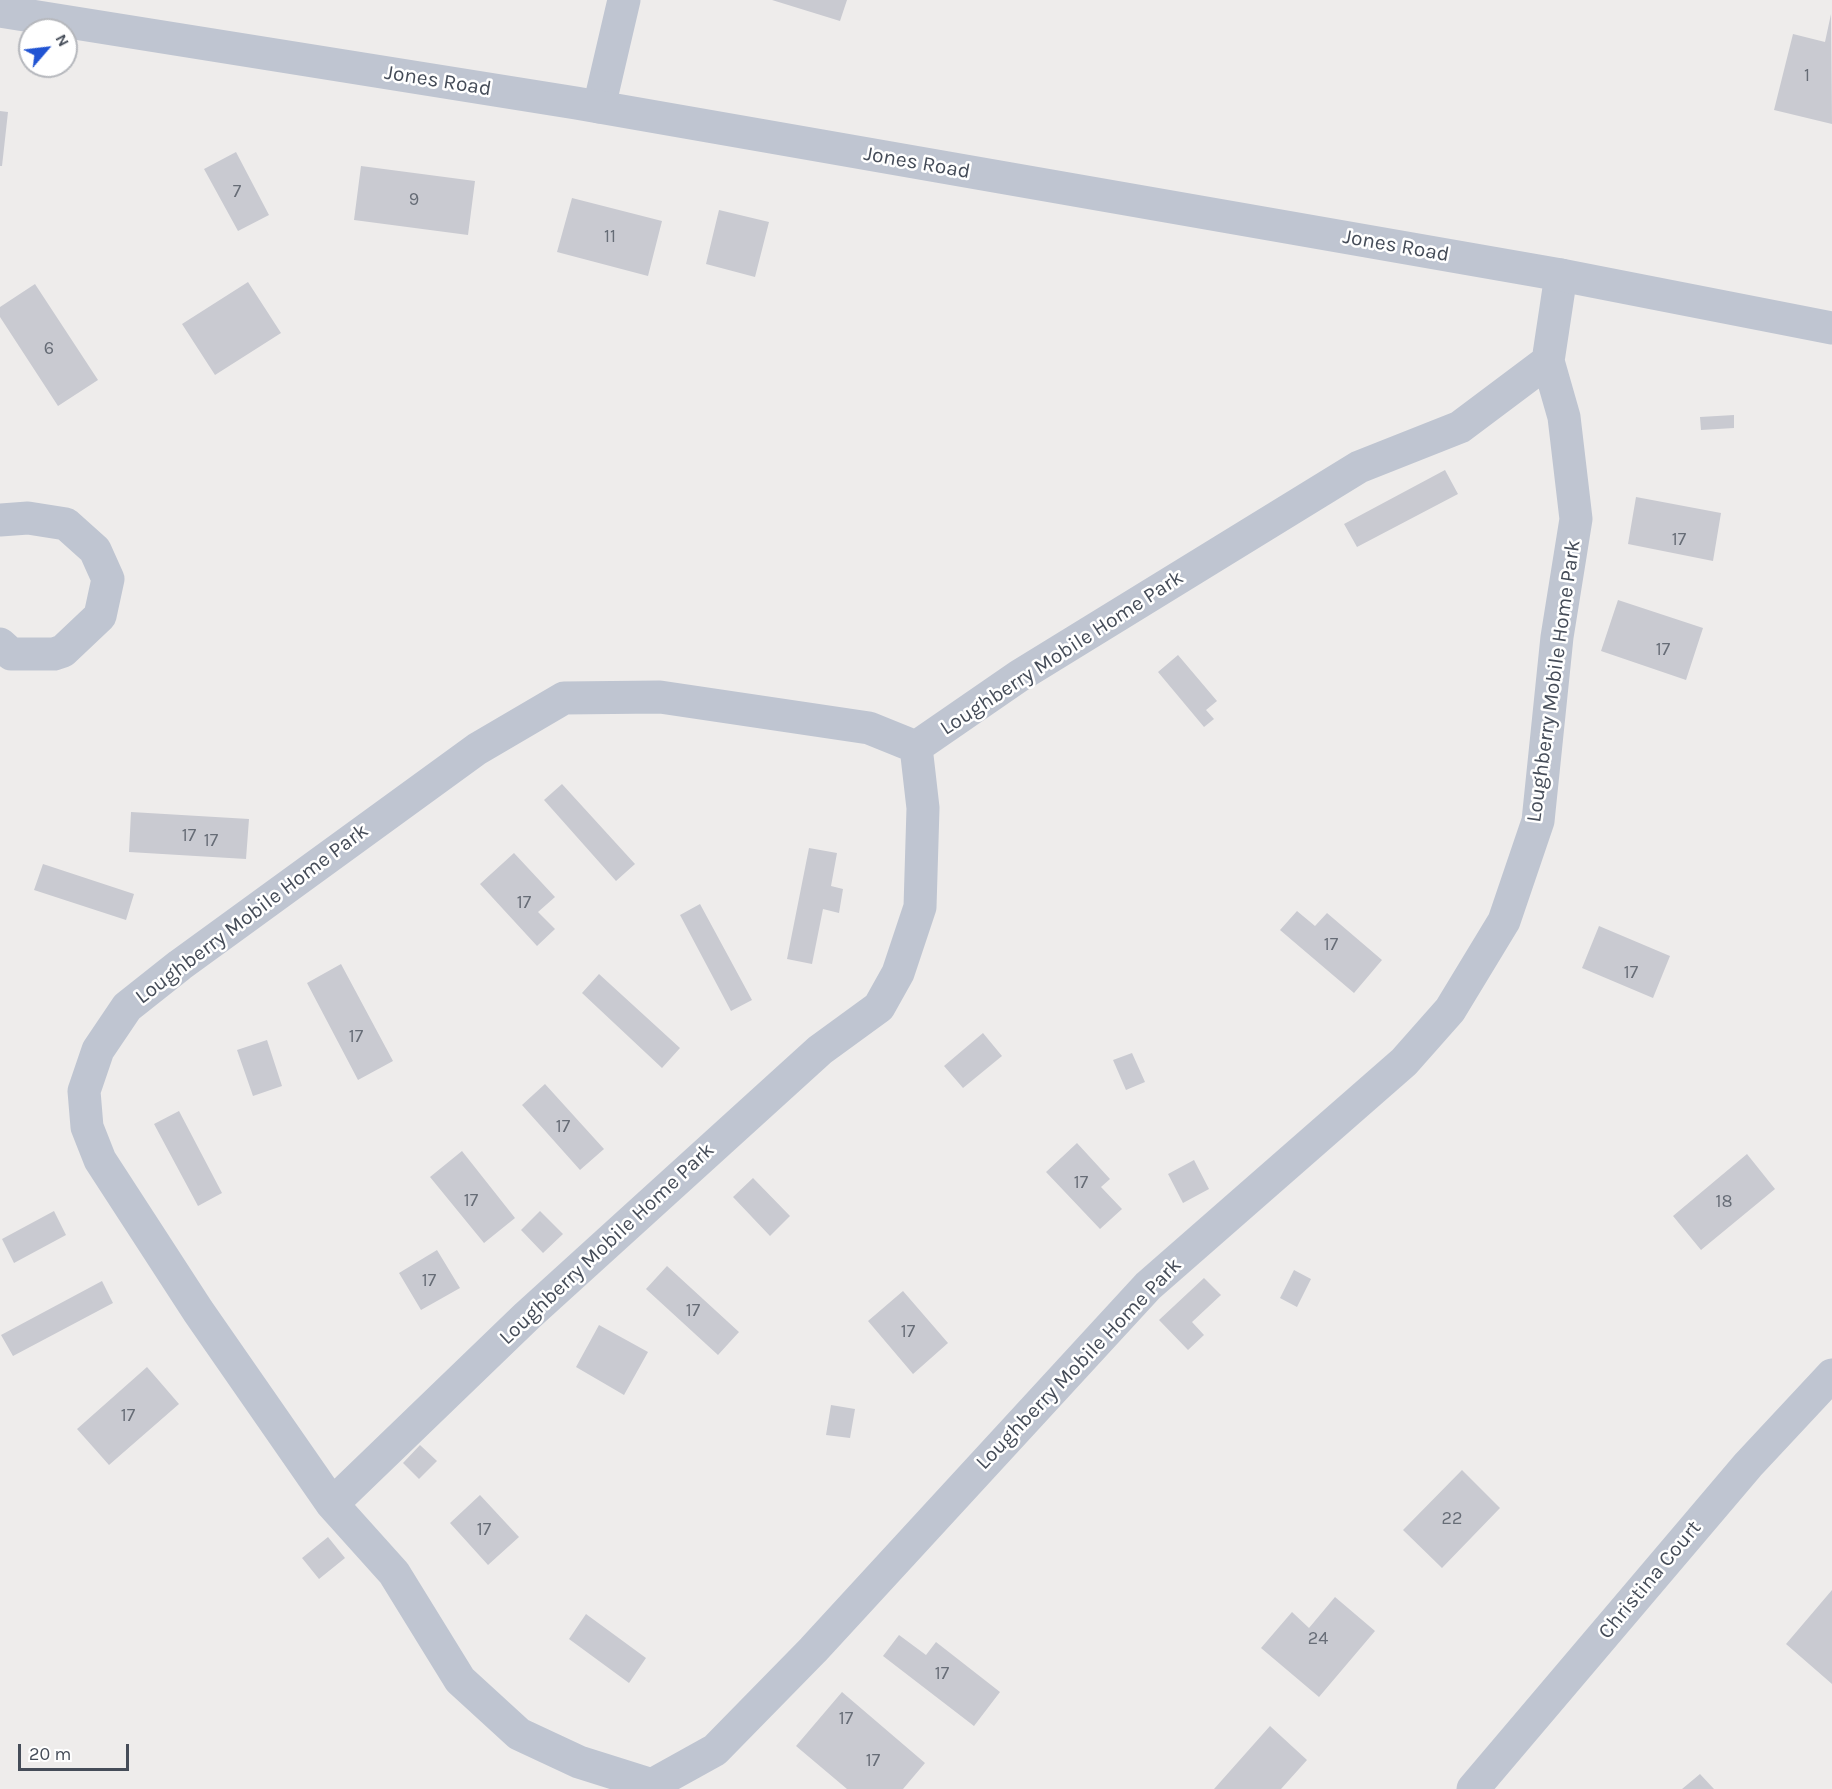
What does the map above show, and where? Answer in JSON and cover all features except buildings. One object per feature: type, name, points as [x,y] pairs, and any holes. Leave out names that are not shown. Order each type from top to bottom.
[{"type":"street","points":[[599,107],[624,0]]},
{"type":"street","name":"Jones Road","points":[[0,11],[599,107],[1561,275],[1832,328]]},
{"type":"street","name":"Loughberry Mobile Home Park","points":[[916,747],[869,728],[660,697],[564,698],[477,749],[190,958],[127,1007],[98,1050],[84,1091],[87,1127],[100,1160],[198,1311],[332,1504],[394,1573],[460,1680],[519,1734],[579,1762],[652,1785],[715,1750],[813,1650],[1148,1286],[1404,1062],[1450,1010],[1504,921],[1538,821],[1557,637],[1576,519],[1564,417],[1548,361],[1561,275]]},
{"type":"street","name":"Loughberry Mobile Home Park","points":[[916,747],[1019,675],[1359,467],[1461,427],[1548,361]]},
{"type":"street","points":[[0,520],[28,518],[66,524],[95,550],[108,579],[100,616],[63,651],[54,654],[11,654],[0,644]]},
{"type":"street","name":"Loughberry Mobile Home Park","points":[[332,1504],[527,1316],[820,1050],[879,1007],[898,974],[920,908],[923,808],[916,747]]},
{"type":"street","name":"Christina Court","points":[[1473,1789],[1748,1465],[1832,1375]]}]
